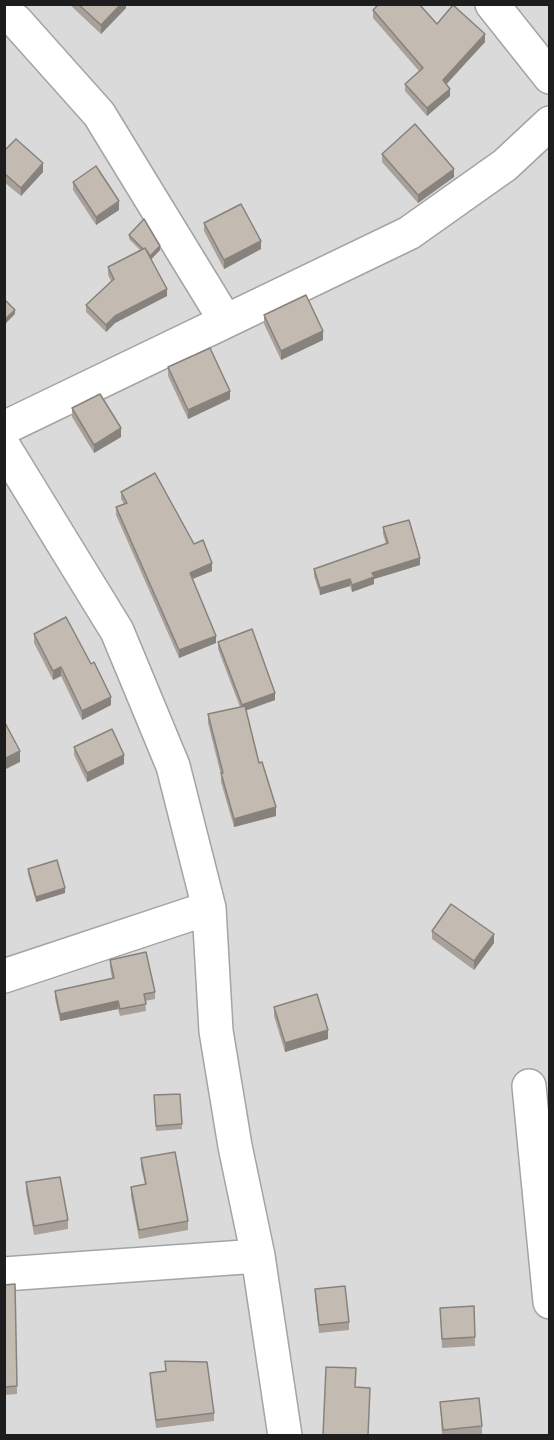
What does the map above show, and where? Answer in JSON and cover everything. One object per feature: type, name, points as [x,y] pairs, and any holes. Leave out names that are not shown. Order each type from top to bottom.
[{"type":"street","points":[[492,4],[549,77]]},
{"type":"street","points":[[4,12],[16,21],[99,114],[225,320]]},
{"type":"street","points":[[4,428],[409,233],[505,165],[549,123]]},
{"type":"street","points":[[4,447],[117,632],[173,766],[209,908],[216,1031],[235,1146],[258,1256],[277,1434]]},
{"type":"street","points":[[4,976],[209,908]]},
{"type":"street","points":[[529,1086],[549,1302]]},
{"type":"street","points":[[4,1274],[258,1256]]},
{"type":"shaded area","points":[[5,5],[549,5],[549,1435],[5,1435]]},
{"type":"building","points":[[78,4],[121,4],[101,25]]},
{"type":"building","points":[[379,4],[419,4],[437,24],[453,5],[485,34],[443,80],[450,89],[427,108],[405,84],[423,68],[373,10]]},
{"type":"building","points":[[415,124],[454,169],[418,195],[382,154]]},
{"type":"building","points":[[16,139],[43,163],[21,188],[4,173],[4,151]]},
{"type":"building","points":[[96,166],[119,201],[96,217],[73,182]]},
{"type":"building","points":[[241,204],[261,241],[224,260],[204,223]]},
{"type":"building","points":[[144,219],[160,246],[150,256],[145,248],[143,249],[129,235]]},
{"type":"building","points":[[145,248],[167,289],[115,316],[106,325],[86,305],[114,279],[108,267]]},
{"type":"building","points":[[306,295],[323,331],[281,351],[264,315]]},
{"type":"building","points":[[4,299],[15,310],[4,320]]},
{"type":"building","points":[[210,348],[230,391],[188,410],[168,367]]},
{"type":"building","points":[[100,394],[121,428],[94,445],[72,408]]},
{"type":"building","points":[[155,473],[194,544],[203,540],[212,563],[190,573],[216,636],[179,650],[116,507],[127,503],[121,492]]},
{"type":"building","points":[[409,520],[420,558],[372,573],[374,577],[352,585],[350,579],[320,588],[314,569],[388,543],[383,527]]},
{"type":"building","points":[[66,617],[91,664],[94,662],[111,697],[82,711],[61,667],[53,671],[34,634]]},
{"type":"building","points":[[252,629],[275,693],[242,705],[218,642]]},
{"type":"building","points":[[245,706],[259,763],[262,762],[276,807],[234,819],[208,714]]},
{"type":"building","points":[[4,721],[20,751],[4,759]]},
{"type":"building","points":[[112,729],[124,755],[87,773],[74,747]]},
{"type":"building","points":[[57,860],[65,888],[36,897],[28,869]]},
{"type":"building","points":[[451,904],[494,934],[474,961],[432,931]]},
{"type":"building","points":[[146,952],[155,992],[144,994],[146,1004],[120,1009],[118,1001],[60,1014],[55,991],[114,978],[110,960]]},
{"type":"building","points":[[317,994],[328,1030],[285,1043],[274,1007]]},
{"type":"building","points":[[180,1094],[182,1124],[156,1126],[154,1095]]},
{"type":"building","points":[[175,1152],[188,1221],[139,1230],[131,1187],[146,1184],[141,1158]]},
{"type":"building","points":[[60,1177],[68,1220],[34,1226],[26,1182]]},
{"type":"building","points":[[15,1284],[17,1386],[4,1387],[4,1285]]},
{"type":"building","points":[[345,1286],[349,1322],[319,1325],[315,1289]]},
{"type":"building","points":[[474,1306],[475,1337],[442,1339],[440,1308]]},
{"type":"building","points":[[165,1361],[207,1362],[214,1413],[156,1420],[150,1373],[166,1371]]},
{"type":"building","points":[[326,1367],[356,1368],[355,1387],[370,1388],[368,1436],[323,1436]]},
{"type":"building","points":[[479,1398],[482,1426],[443,1430],[440,1402]]}]
